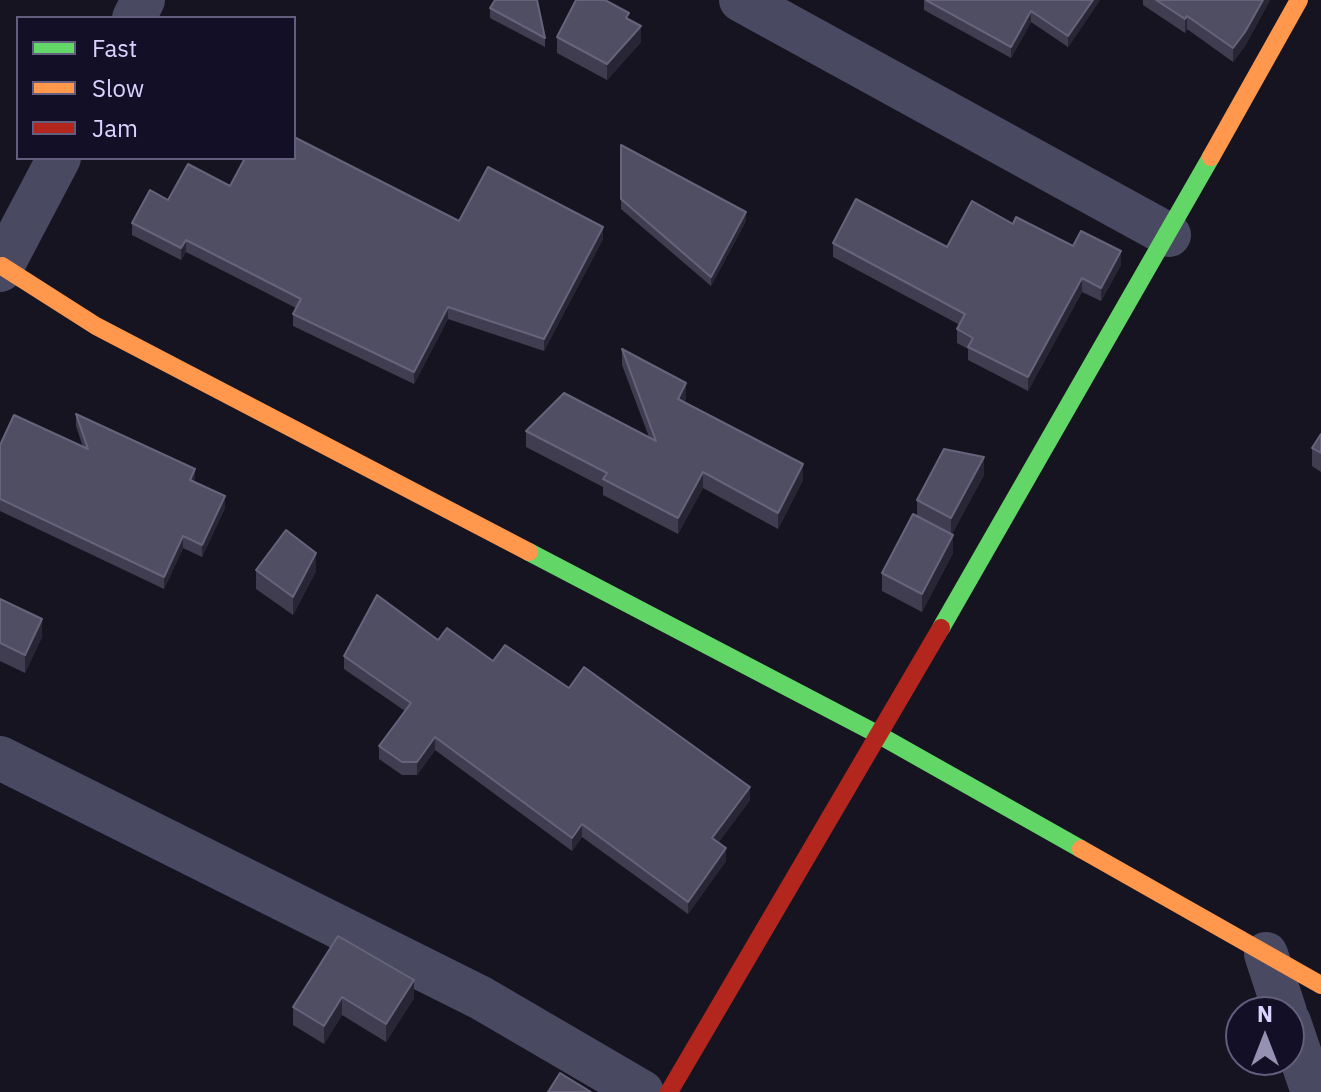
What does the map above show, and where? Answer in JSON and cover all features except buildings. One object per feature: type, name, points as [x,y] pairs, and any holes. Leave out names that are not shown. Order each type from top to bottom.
[{"type":"street","points":[[741,0],[1169,235]]},
{"type":"street","points":[[669,1092],[1169,235],[1299,0]]},
{"type":"street","points":[[58,160],[1,268],[96,326],[879,735],[1321,985]]},
{"type":"street","points":[[0,758],[481,998],[642,1092]]},
{"type":"street","points":[[1266,954],[1280,996]]},
{"type":"street","points":[[1305,1069],[1313,1092]]},
{"type":"traffic: fast","points":[[941,628],[1211,157]]},
{"type":"traffic: fast","points":[[529,552],[879,735],[1081,849]]},
{"type":"traffic: slow","points":[[1211,157],[1299,0]]},
{"type":"traffic: slow","points":[[2,266],[96,326],[529,552]]},
{"type":"traffic: slow","points":[[1081,849],[1321,985]]},
{"type":"traffic: jam","points":[[669,1092],[941,628]]}]
